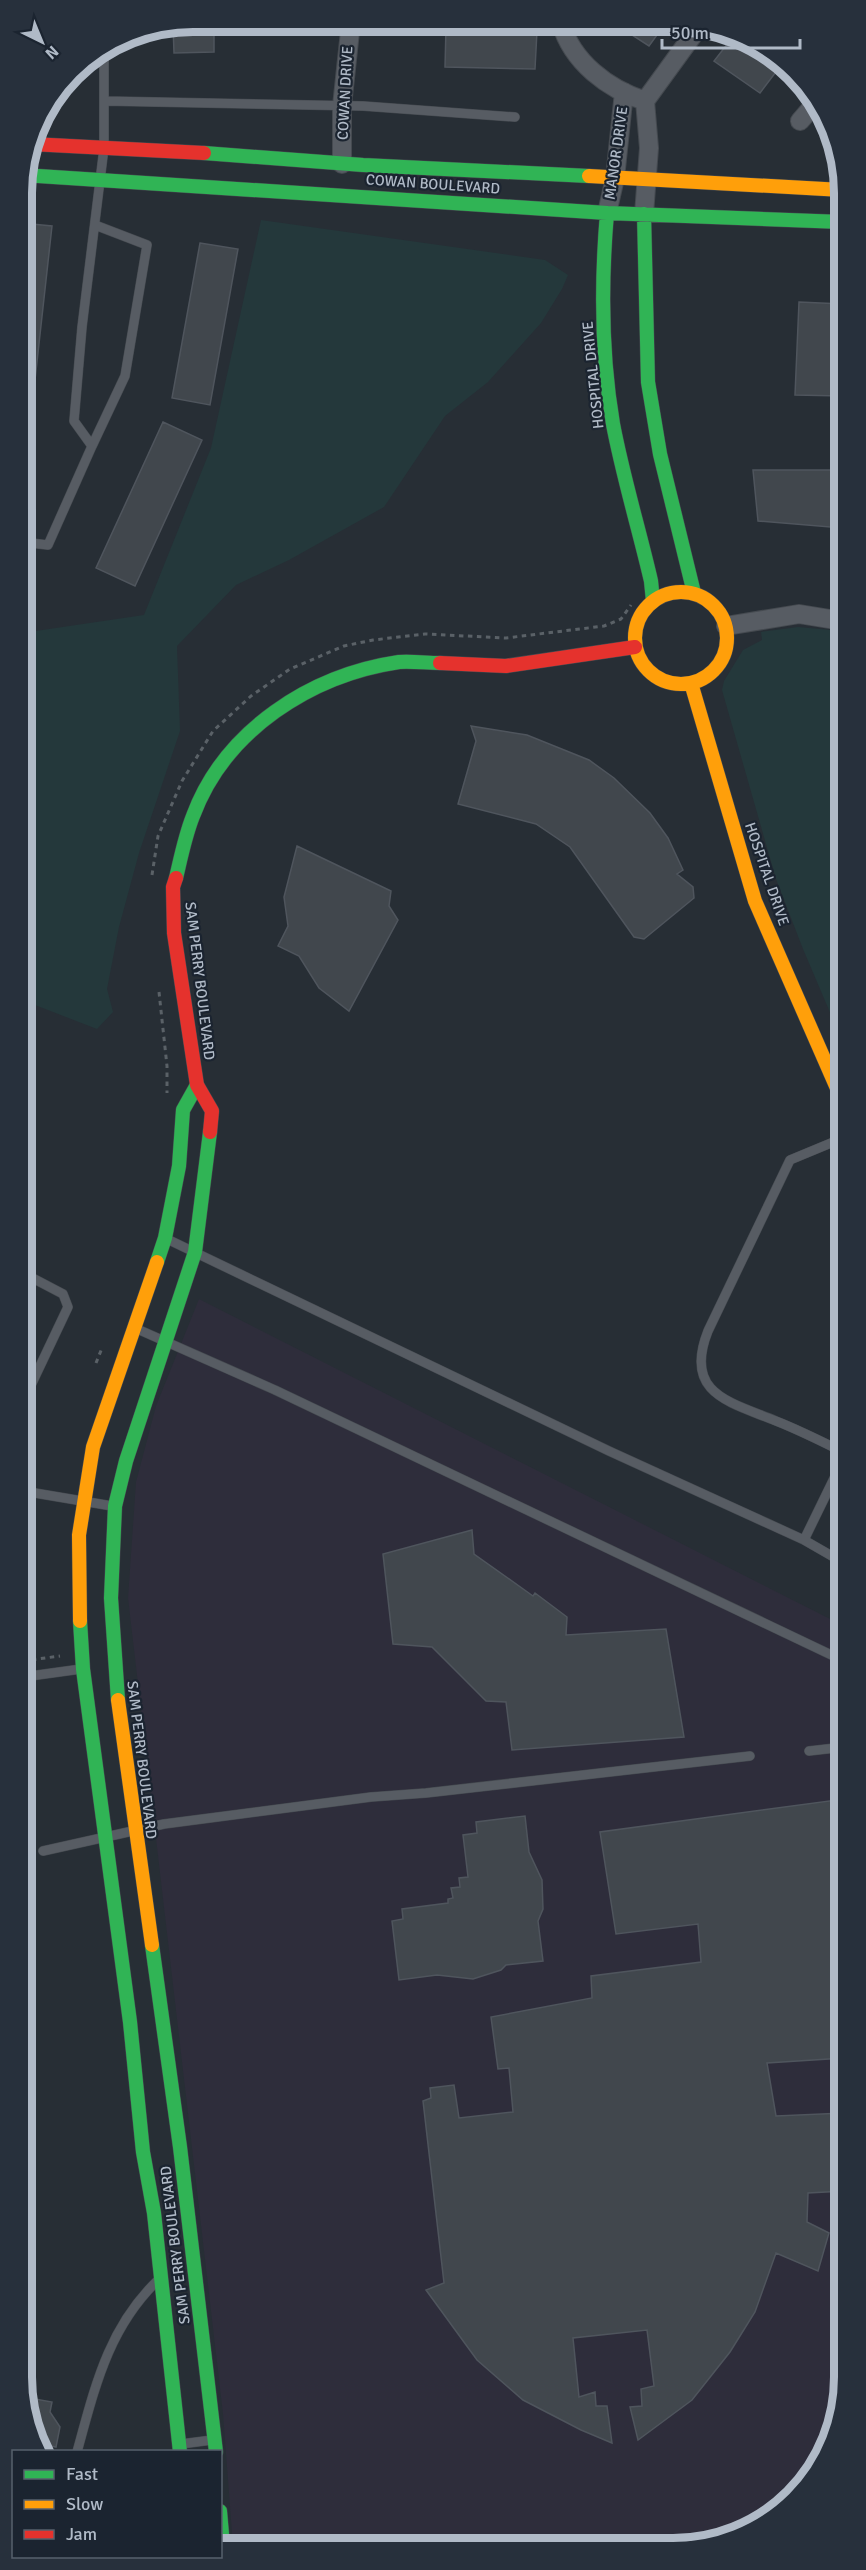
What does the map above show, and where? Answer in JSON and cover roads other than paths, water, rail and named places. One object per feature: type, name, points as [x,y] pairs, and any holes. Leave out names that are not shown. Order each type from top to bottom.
[{"type":"street","name":"COWAN DRIVE","points":[[342,164],[342,106],[350,32]]},
{"type":"street","name":"MANOR DRIVE","points":[[564,32],[578,58],[592,72],[624,92],[645,101],[649,148],[644,214]]},
{"type":"street","points":[[645,101],[694,33]]},
{"type":"street","name":"MANOR DRIVE","points":[[607,213],[615,178],[624,92]]},
{"type":"street","points":[[800,122],[811,109]]},
{"type":"street","name":"COWAN BOULEVARD","points":[[39,144],[342,164],[834,190]]},
{"type":"street","name":"COWAN BOULEVARD","points":[[33,175],[607,213],[834,222]]},
{"type":"street","name":"HOSPITAL DRIVE","points":[[607,213],[602,250],[604,347],[608,393],[651,580],[653,601]]},
{"type":"street","points":[[644,214],[648,382],[660,454],[694,593]]},
{"type":"street","points":[[674,591],[694,593],[712,602],[721,613],[728,641],[724,656],[705,678],[691,683],[676,684],[662,680],[640,661],[635,647],[635,632],[639,618],[653,601],[674,591]]},
{"type":"street","points":[[726,626],[799,614],[834,620]]},
{"type":"street","name":"SAM PERRY BOULEVARD","points":[[215,2446],[180,2147],[116,1683],[111,1598],[115,1506],[126,1461],[195,1252],[212,1111],[196,1085],[174,933],[173,887],[193,815],[207,785],[247,734],[281,706],[311,688],[352,672],[411,662],[506,666],[635,647]]},
{"type":"street","name":"HOSPITAL DRIVE","points":[[691,683],[755,901],[834,1081]]},
{"type":"street","name":"SAM PERRY BOULEVARD","points":[[179,2448],[154,2213],[143,2152],[130,2022],[83,1669],[78,1584],[79,1535],[93,1447],[165,1238],[178,1167],[183,1110],[196,1085]]},
{"type":"lane","points":[[92,446],[74,421],[82,327],[104,148],[104,58]]},
{"type":"lane","points":[[105,101],[342,106],[515,117]]},
{"type":"lane","points":[[32,543],[48,545],[125,376],[147,245],[95,225]]},
{"type":"lane","points":[[834,1141],[790,1160],[702,1345],[702,1360],[708,1386],[719,1397],[739,1408],[800,1430],[834,1447]]},
{"type":"lane","points":[[165,1238],[609,1451],[804,1540],[834,1557]]},
{"type":"lane","points":[[31,1384],[68,1307],[63,1294],[32,1277]]},
{"type":"lane","points":[[133,1327],[424,1460],[834,1657]]},
{"type":"lane","points":[[804,1540],[834,1478]]},
{"type":"lane","points":[[31,1493],[115,1506]]},
{"type":"lane","points":[[31,1676],[83,1669]]},
{"type":"lane","points":[[809,1751],[834,1748]]},
{"type":"lane","points":[[43,1851],[164,1824],[314,1804],[750,1756]]},
{"type":"lane","points":[[77,2450],[100,2371],[119,2330],[138,2300],[160,2278]]},
{"type":"lane","points":[[179,2448],[215,2446]]}]
